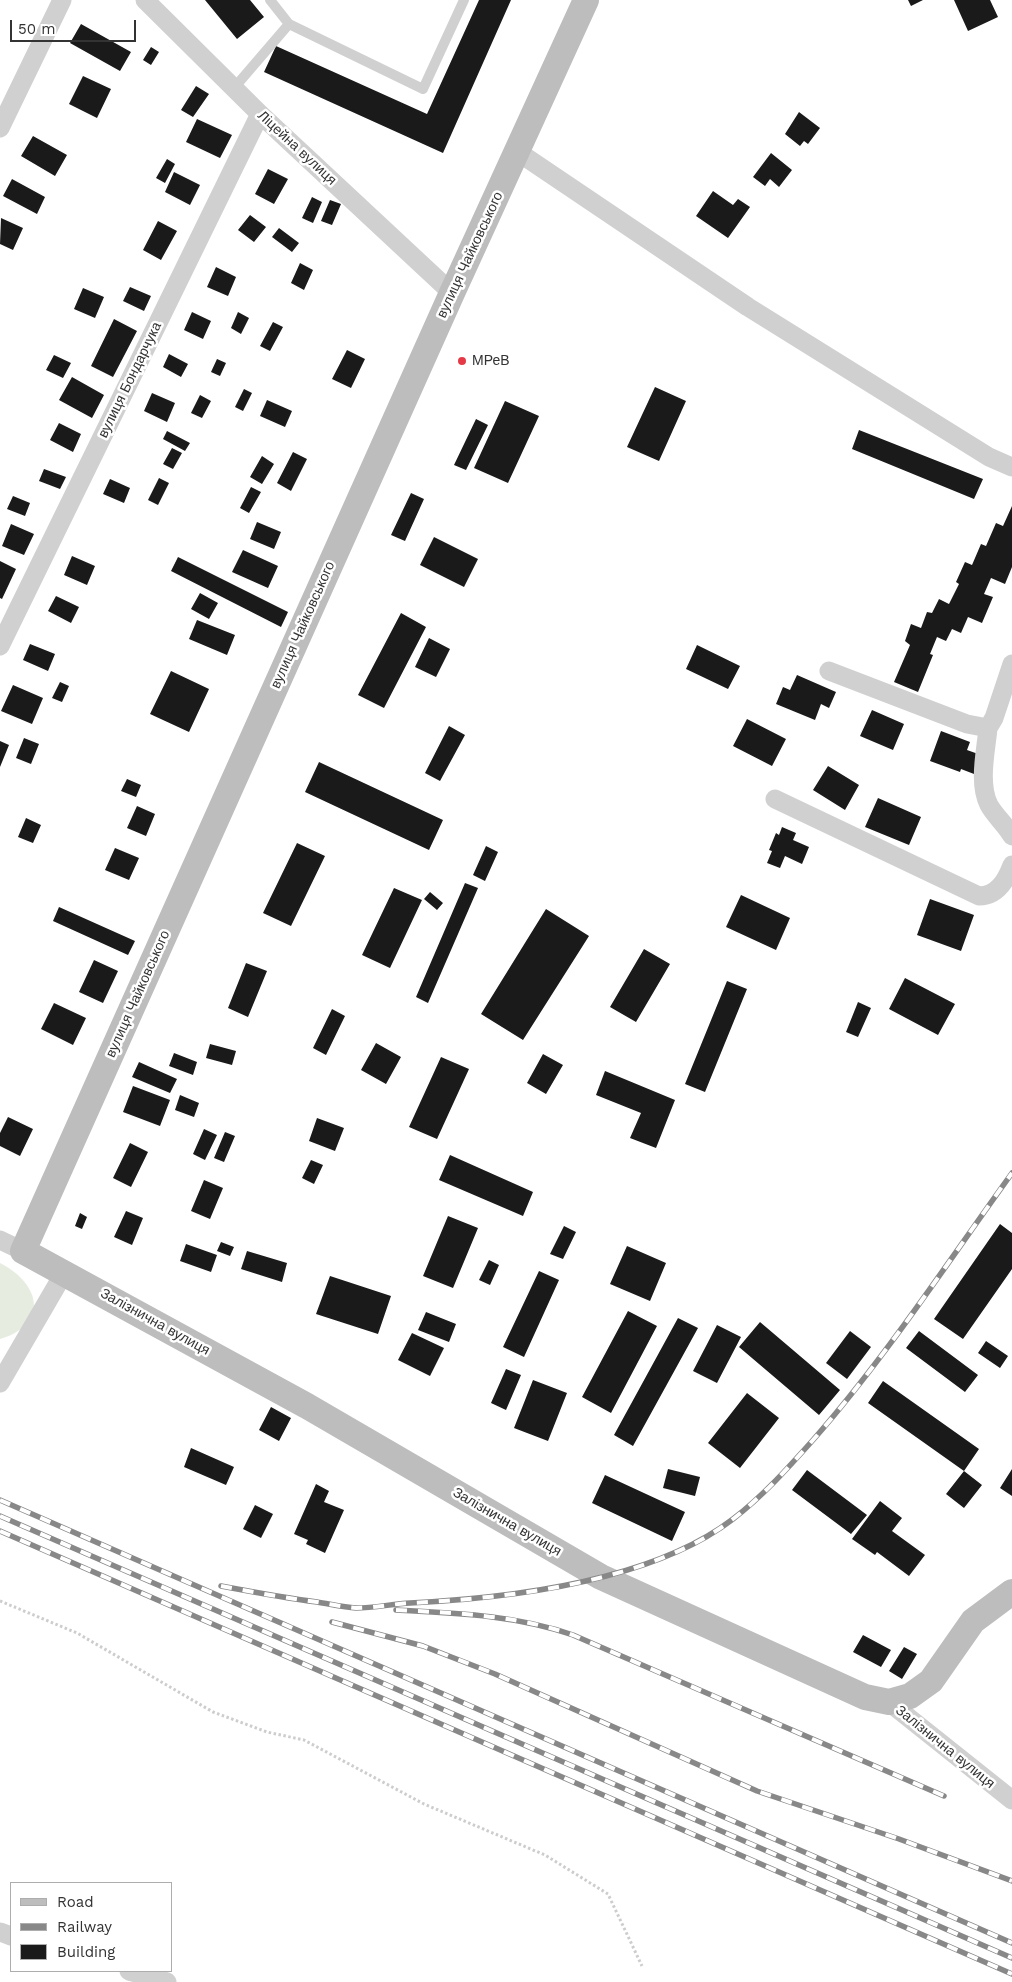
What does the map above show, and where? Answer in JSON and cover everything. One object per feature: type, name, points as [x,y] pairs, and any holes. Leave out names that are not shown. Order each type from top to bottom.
[{"type":"street","points":[[0,128],[62,0]]},
{"type":"street","name":"Ліцейна вулиця","points":[[145,0],[260,114],[452,293]]},
{"type":"street","name":"вулиця Чайковського","points":[[23,1251],[452,293],[586,0]]},
{"type":"street","name":"вулиця Бондарчука","points":[[0,646],[260,114]]},
{"type":"street","points":[[518,152],[748,307],[989,457],[1012,467]]},
{"type":"street","points":[[1012,664],[994,718],[988,728],[983,784],[989,805],[1005,823],[1012,836]]},
{"type":"street","points":[[830,671],[967,724],[988,728]]},
{"type":"street","points":[[775,799],[979,896],[990,896],[999,888],[1012,865]]},
{"type":"street","name":"Залізнична вулиця","points":[[0,1240],[64,1272],[307,1406],[601,1577],[865,1697],[889,1702],[1012,1800]]},
{"type":"street","points":[[0,1383],[64,1272]]},
{"type":"street","points":[[889,1702],[910,1696],[931,1681],[973,1621],[1012,1592]]},
{"type":"street","points":[[132,1972],[167,1982]]},
{"type":"lane","points":[[270,0],[289,24],[423,89],[464,0]]},
{"type":"lane","points":[[234,88],[289,24]]},
{"type":"path","points":[[0,1601],[77,1633],[213,1712],[267,1732],[304,1740],[424,1804],[545,1855],[608,1894],[642,1966]]},
{"type":"shaded area","points":[[0,1263],[14,1271],[24,1281],[31,1292],[34,1303],[33,1314],[27,1324],[16,1332],[0,1339]]},
{"type":"building","points":[[205,0],[250,0],[264,17],[237,39]]},
{"type":"building","points":[[479,0],[511,0],[443,153],[264,72],[276,46],[427,114]]},
{"type":"building","points":[[908,0],[923,0],[911,6]]},
{"type":"building","points":[[954,0],[990,0],[998,17],[968,31]]},
{"type":"building","points":[[81,24],[131,52],[120,71],[70,43]]},
{"type":"building","points":[[151,47],[159,52],[151,65],[143,60]]},
{"type":"building","points":[[83,76],[111,89],[97,118],[69,104]]},
{"type":"building","points":[[196,86],[209,94],[193,117],[181,110]]},
{"type":"building","points":[[799,112],[820,128],[808,144],[804,141],[800,146],[785,134]]},
{"type":"building","points":[[197,119],[232,135],[220,158],[186,142]]},
{"type":"building","points":[[33,136],[67,155],[55,176],[21,156]]},
{"type":"building","points":[[771,153],[792,170],[779,187],[770,179],[765,186],[753,177]]},
{"type":"building","points":[[167,159],[175,164],[165,183],[156,178]]},
{"type":"building","points":[[268,169],[288,179],[274,204],[255,194]]},
{"type":"building","points":[[174,172],[200,185],[190,205],[165,192]]},
{"type":"building","points":[[12,179],[45,197],[37,214],[3,196]]},
{"type":"building","points":[[713,191],[733,205],[738,199],[750,207],[728,238],[696,216]]},
{"type":"building","points":[[312,197],[322,202],[313,223],[302,218]]},
{"type":"building","points":[[330,200],[341,204],[332,225],[321,221]]},
{"type":"building","points":[[250,215],[266,227],[254,242],[238,230]]},
{"type":"building","points":[[1,218],[23,228],[13,250],[0,244]]},
{"type":"building","points":[[158,221],[177,231],[161,260],[143,250]]},
{"type":"building","points":[[279,228],[299,243],[292,252],[272,237]]},
{"type":"building","points":[[300,263],[313,270],[304,290],[291,283]]},
{"type":"building","points":[[216,267],[236,277],[228,296],[207,287]]},
{"type":"building","points":[[130,287],[151,296],[144,311],[123,301]]},
{"type":"building","points":[[83,288],[104,297],[95,318],[74,309]]},
{"type":"building","points":[[192,312],[211,321],[203,339],[184,330]]},
{"type":"building","points":[[238,312],[249,318],[241,334],[231,328]]},
{"type":"building","points":[[114,319],[137,331],[113,377],[91,366]]},
{"type":"building","points":[[273,322],[283,327],[270,351],[260,346]]},
{"type":"building","points":[[347,350],[365,359],[351,388],[332,379]]},
{"type":"building","points":[[169,354],[188,364],[181,377],[163,367]]},
{"type":"building","points":[[54,355],[71,363],[63,378],[46,370]]},
{"type":"building","points":[[217,359],[226,363],[220,376],[211,372]]},
{"type":"building","points":[[72,377],[104,395],[92,418],[59,400]]},
{"type":"building","points":[[655,387],[686,401],[659,461],[627,447]]},
{"type":"building","points":[[244,389],[252,393],[243,411],[235,407]]},
{"type":"building","points":[[152,393],[175,403],[167,422],[144,411]]},
{"type":"building","points":[[200,395],[211,401],[202,418],[191,413]]},
{"type":"building","points":[[267,400],[292,411],[285,427],[260,416]]},
{"type":"building","points":[[505,401],[539,416],[508,483],[474,468]]},
{"type":"building","points":[[476,419],[488,425],[466,470],[454,465]]},
{"type":"building","points":[[59,423],[81,434],[73,452],[50,440]]},
{"type":"building","points":[[859,430],[983,479],[974,499],[852,449]]},
{"type":"building","points":[[167,431],[190,443],[185,451],[163,439]]},
{"type":"building","points":[[172,448],[182,453],[173,469],[163,464]]},
{"type":"building","points":[[293,452],[307,459],[291,491],[277,483]]},
{"type":"building","points":[[262,456],[274,464],[262,484],[250,477]]},
{"type":"building","points":[[44,469],[66,477],[60,489],[39,481]]},
{"type":"building","points":[[159,478],[169,483],[158,505],[148,500]]},
{"type":"building","points":[[110,479],[130,488],[124,503],[103,494]]},
{"type":"building","points":[[251,487],[261,492],[249,513],[240,508]]},
{"type":"building","points":[[411,493],[424,499],[405,541],[391,535]]},
{"type":"building","points":[[13,496],[30,503],[25,516],[7,509]]},
{"type":"building","points":[[1012,506],[1012,567],[1005,584],[991,578],[984,594],[993,597],[982,623],[968,617],[961,633],[952,629],[946,641],[937,637],[930,654],[933,655],[918,692],[894,682],[910,645],[905,641],[911,624],[921,628],[927,612],[932,613],[939,599],[949,604],[959,584],[956,582],[965,562],[972,565],[981,544],[986,546],[996,523],[1003,526]]},
{"type":"building","points":[[257,522],[281,532],[274,549],[250,539]]},
{"type":"building","points":[[11,524],[34,534],[24,555],[2,546]]},
{"type":"building","points":[[434,537],[478,559],[464,587],[420,565]]},
{"type":"building","points":[[243,550],[278,566],[268,588],[232,572]]},
{"type":"building","points":[[72,556],[95,566],[87,585],[64,575]]},
{"type":"building","points":[[178,557],[288,612],[281,627],[171,571]]},
{"type":"building","points":[[0,561],[16,569],[2,599],[0,598]]},
{"type":"building","points":[[200,593],[218,603],[209,619],[191,609]]},
{"type":"building","points":[[56,596],[79,607],[71,623],[48,611]]},
{"type":"building","points":[[401,613],[426,627],[384,708],[358,695]]},
{"type":"building","points":[[197,620],[235,635],[227,655],[189,639]]},
{"type":"building","points":[[429,638],[450,649],[436,677],[415,667]]},
{"type":"building","points":[[30,644],[55,654],[48,671],[23,660]]},
{"type":"building","points":[[697,645],[740,666],[728,689],[686,669]]},
{"type":"building","points":[[171,671],[209,689],[189,732],[150,714]]},
{"type":"building","points":[[797,675],[836,692],[829,708],[821,704],[815,720],[776,704],[783,687],[790,690]]},
{"type":"building","points":[[60,682],[69,686],[62,702],[52,698]]},
{"type":"building","points":[[13,685],[43,698],[32,724],[1,711]]},
{"type":"building","points":[[872,710],[904,724],[893,750],[860,736]]},
{"type":"building","points":[[747,719],[786,739],[772,766],[733,746]]},
{"type":"building","points":[[449,726],[465,735],[440,781],[425,773]]},
{"type":"building","points":[[941,731],[970,742],[967,750],[981,755],[974,774],[961,769],[960,772],[930,761]]},
{"type":"building","points":[[24,738],[39,744],[31,764],[16,758]]},
{"type":"building","points":[[0,741],[9,745],[0,767]]},
{"type":"building","points":[[319,762],[443,820],[429,850],[305,792]]},
{"type":"building","points":[[828,766],[859,785],[845,810],[813,790]]},
{"type":"building","points":[[127,779],[141,785],[136,797],[121,791]]},
{"type":"building","points":[[878,798],[921,817],[909,845],[865,827]]},
{"type":"building","points":[[137,806],[155,814],[146,836],[127,828]]},
{"type":"building","points":[[26,818],[41,825],[33,843],[18,837]]},
{"type":"building","points":[[782,827],[796,833],[793,840],[809,847],[802,864],[785,856],[780,868],[767,863],[772,851],[769,850],[776,833],[779,835]]},
{"type":"building","points":[[297,843],[325,856],[291,926],[263,913]]},
{"type":"building","points":[[486,846],[498,852],[485,881],[473,875]]},
{"type":"building","points":[[115,848],[139,858],[129,880],[105,870]]},
{"type":"building","points":[[465,883],[478,888],[428,1003],[416,997]]},
{"type":"building","points":[[394,888],[422,900],[390,968],[362,955]]},
{"type":"building","points":[[430,892],[443,903],[437,910],[424,899]]},
{"type":"building","points":[[741,895],[790,918],[776,950],[726,927]]},
{"type":"building","points":[[930,899],[974,915],[961,951],[917,935]]},
{"type":"building","points":[[59,907],[135,941],[128,955],[53,921]]},
{"type":"building","points":[[546,909],[589,936],[523,1040],[481,1014]]},
{"type":"building","points":[[644,949],[670,964],[636,1022],[610,1007]]},
{"type":"building","points":[[94,960],[118,971],[103,1003],[79,992]]},
{"type":"building","points":[[246,963],[267,971],[248,1017],[228,1008]]},
{"type":"building","points":[[905,978],[955,1004],[938,1035],[889,1009]]},
{"type":"building","points":[[727,981],[747,989],[705,1092],[685,1084]]},
{"type":"building","points":[[858,1002],[871,1008],[858,1037],[846,1032]]},
{"type":"building","points":[[54,1003],[86,1018],[73,1045],[41,1029]]},
{"type":"building","points":[[332,1009],[345,1016],[326,1055],[313,1048]]},
{"type":"building","points":[[376,1043],[401,1057],[386,1084],[361,1070]]},
{"type":"building","points":[[210,1044],[236,1051],[232,1065],[206,1058]]},
{"type":"building","points":[[174,1053],[197,1062],[193,1075],[169,1066]]},
{"type":"building","points":[[543,1054],[563,1065],[546,1094],[527,1083]]},
{"type":"building","points":[[441,1057],[469,1069],[437,1139],[409,1127]]},
{"type":"building","points":[[139,1062],[177,1079],[170,1093],[132,1077]]},
{"type":"building","points":[[605,1071],[675,1100],[656,1148],[630,1138],[641,1113],[596,1095]]},
{"type":"building","points":[[133,1086],[170,1100],[160,1126],[123,1112]]},
{"type":"building","points":[[180,1095],[199,1103],[194,1117],[175,1110]]},
{"type":"building","points":[[8,1117],[33,1129],[20,1156],[0,1146],[0,1133]]},
{"type":"building","points":[[317,1118],[344,1128],[335,1151],[309,1141]]},
{"type":"building","points":[[204,1129],[217,1135],[205,1160],[193,1154]]},
{"type":"building","points":[[225,1132],[235,1136],[224,1162],[214,1158]]},
{"type":"building","points":[[130,1143],[148,1152],[131,1187],[113,1178]]},
{"type":"building","points":[[450,1155],[533,1192],[523,1216],[439,1180]]},
{"type":"building","points":[[311,1160],[323,1165],[314,1184],[302,1178]]},
{"type":"building","points":[[204,1180],[223,1188],[210,1219],[191,1211]]},
{"type":"building","points":[[126,1211],[143,1218],[132,1245],[114,1237]]},
{"type":"building","points":[[80,1213],[87,1217],[82,1229],[75,1226]]},
{"type":"building","points":[[448,1216],[478,1228],[453,1288],[423,1276]]},
{"type":"building","points":[[1000,1224],[1012,1233],[1012,1269],[963,1339],[934,1319]]},
{"type":"building","points":[[564,1226],[576,1232],[563,1259],[550,1254]]},
{"type":"building","points":[[221,1242],[234,1247],[230,1256],[217,1251]]},
{"type":"building","points":[[186,1244],[217,1255],[211,1272],[180,1261]]},
{"type":"building","points":[[627,1246],[666,1263],[650,1301],[610,1284]]},
{"type":"building","points":[[247,1251],[287,1263],[282,1282],[241,1269]]},
{"type":"building","points":[[489,1260],[499,1265],[490,1285],[479,1280]]},
{"type":"building","points":[[539,1271],[559,1280],[524,1357],[503,1347]]},
{"type":"building","points":[[330,1276],[391,1296],[378,1334],[316,1314]]},
{"type":"building","points":[[628,1311],[657,1326],[611,1413],[582,1397]]},
{"type":"building","points":[[426,1312],[456,1324],[449,1342],[418,1330]]},
{"type":"building","points":[[678,1318],[698,1328],[633,1446],[614,1435]]},
{"type":"building","points":[[760,1322],[840,1390],[819,1415],[739,1347]]},
{"type":"building","points":[[717,1325],[741,1337],[717,1383],[693,1371]]},
{"type":"building","points":[[850,1331],[871,1347],[847,1379],[826,1363]]},
{"type":"building","points":[[919,1331],[978,1375],[965,1392],[906,1348]]},
{"type":"building","points":[[412,1333],[444,1348],[430,1376],[398,1360]]},
{"type":"building","points":[[986,1341],[1008,1356],[1000,1368],[978,1353]]},
{"type":"building","points":[[506,1369],[521,1375],[506,1410],[491,1403]]},
{"type":"building","points":[[533,1380],[567,1393],[548,1441],[514,1428]]},
{"type":"building","points":[[883,1381],[979,1449],[964,1471],[868,1403]]},
{"type":"building","points":[[747,1393],[779,1418],[740,1468],[708,1443]]},
{"type":"building","points":[[271,1407],[291,1418],[279,1441],[259,1430]]},
{"type":"building","points":[[191,1448],[234,1467],[226,1485],[184,1467]]},
{"type":"building","points":[[668,1469],[700,1477],[695,1496],[663,1488]]},
{"type":"building","points":[[1012,1469],[1012,1496],[1000,1488]]},
{"type":"building","points":[[807,1470],[867,1515],[851,1534],[792,1490]]},
{"type":"building","points":[[964,1471],[982,1485],[964,1508],[946,1494]]},
{"type":"building","points":[[605,1475],[685,1512],[672,1541],[592,1503]]},
{"type":"building","points":[[316,1484],[329,1491],[324,1502],[344,1510],[325,1553],[306,1544],[308,1540],[294,1534]]},
{"type":"building","points":[[880,1501],[902,1518],[892,1531],[925,1555],[909,1576],[877,1552],[875,1555],[852,1539]]},
{"type":"building","points":[[255,1505],[273,1514],[261,1538],[243,1529]]},
{"type":"building","points":[[863,1635],[891,1650],[881,1667],[853,1652]]},
{"type":"building","points":[[904,1647],[917,1654],[902,1679],[889,1671]]},
{"type":"railway","points":[[221,1586],[356,1608],[492,1597],[579,1583],[621,1572],[662,1558],[700,1540],[733,1519],[755,1501],[813,1440],[891,1343],[1012,1173]]},
{"type":"railway","points":[[0,1500],[1012,1943]]},
{"type":"railway","points":[[0,1516],[1012,1958]]},
{"type":"railway","points":[[0,1531],[1012,1974]]},
{"type":"railway","points":[[396,1610],[508,1619],[551,1628],[573,1635],[944,1796]]},
{"type":"railway","points":[[332,1622],[423,1646],[495,1674],[757,1791],[899,1839],[1012,1881]]},
{"type":"place","name":"МРеВ","points":[[462,361]]}]
